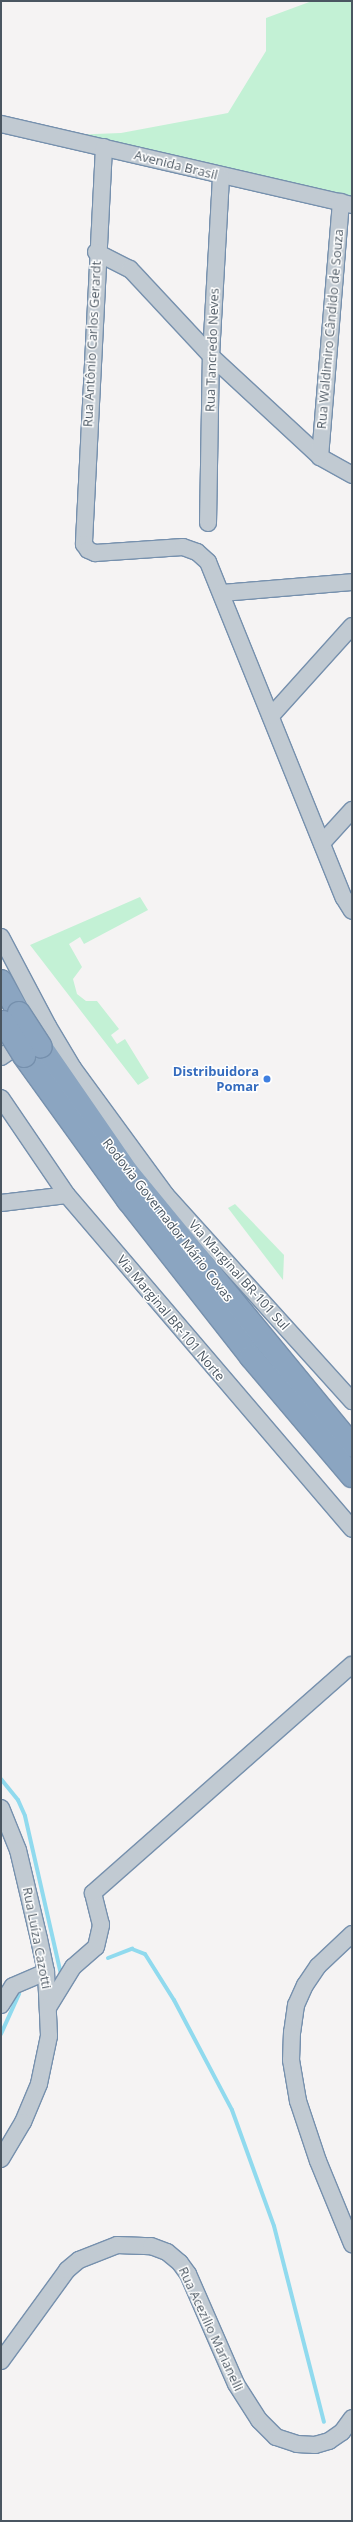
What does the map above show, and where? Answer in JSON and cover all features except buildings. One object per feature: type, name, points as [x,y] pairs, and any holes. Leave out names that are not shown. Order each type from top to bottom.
[{"type":"highway","name":"Rodovia Governador Mário Covas","points":[[1,981],[8,1018],[37,1041],[128,1173],[352,1446]]},
{"type":"highway","name":"Rodovia Governador Mário Covas","points":[[37,1041],[63,1113],[177,1263],[251,1357],[352,1476]]},
{"type":"street","name":"Avenida Brasil","points":[[1,124],[104,147],[221,177],[347,204]]},
{"type":"street","name":"Rua Antônio Carlos Gerardt","points":[[104,147],[96,252],[83,540],[88,550],[95,552],[176,547],[190,549],[208,562],[222,593]]},
{"type":"street","name":"Rua Tancredo Neves","points":[[208,523],[211,356],[221,177]]},
{"type":"street","name":"Rua Waldimiro Cândido de Souza","points":[[320,457],[347,204]]},
{"type":"street","points":[[96,252],[130,269],[211,356],[320,457],[352,475]]},
{"type":"street","points":[[352,582],[222,593],[322,843],[352,911]]},
{"type":"street","points":[[271,716],[352,626]]},
{"type":"street","points":[[322,843],[352,810]]},
{"type":"street","name":"Via Marginal BR-101 Sul","points":[[1,937],[37,1041],[73,1068],[166,1195],[352,1401]]},
{"type":"street","points":[[1,1057],[37,1041]]},
{"type":"street","name":"Via Marginal BR-101 Norte","points":[[1,1098],[67,1195],[352,1529]]},
{"type":"street","points":[[1,1203],[67,1195]]},
{"type":"street","points":[[334,1381],[352,1382]]},
{"type":"street","points":[[49,2006],[72,1967],[96,1947],[101,1925],[93,1893],[352,1665]]},
{"type":"street","name":"Rua Luíza Cazotti","points":[[1,1808],[18,1850],[46,1972],[49,2006],[49,2036],[39,2084],[23,2122],[1,2159]]},
{"type":"street","points":[[352,1934],[318,1966],[305,1985],[296,2005],[292,2032],[291,2060],[298,2101],[318,2161],[352,2244]]},
{"type":"street","points":[[1,2005],[13,1986],[46,1972]]},
{"type":"street","name":"Rua Acezilio Marianelli","points":[[1,2362],[67,2270],[79,2260],[117,2245],[151,2246],[167,2252],[180,2263],[188,2274],[236,2384],[259,2420],[276,2437],[297,2444],[315,2445],[329,2441],[342,2432],[352,2418]]},
{"type":"green space","points":[[312,1],[352,1],[352,197],[68,135],[121,133],[228,113],[266,51],[266,18]]},
{"type":"green space","points":[[140,897],[148,910],[84,944],[80,937],[69,944],[82,967],[73,979],[77,994],[86,1001],[97,1001],[119,1029],[111,1035],[117,1044],[125,1039],[149,1078],[138,1085],[30,945]]},
{"type":"green space","points":[[235,1204],[284,1255],[283,1280],[228,1208]]},
{"type":"waterway","points":[[1,1779],[18,1800],[25,1816],[61,1974]]},
{"type":"waterway","points":[[108,1958],[132,1949],[145,1954],[174,2000],[232,2110],[274,2226],[324,2422]]},
{"type":"waterway","points":[[1,2034],[19,1994]]},
{"type":"place","name":"Distribuidora Pomar","points":[[267,1079]]}]
